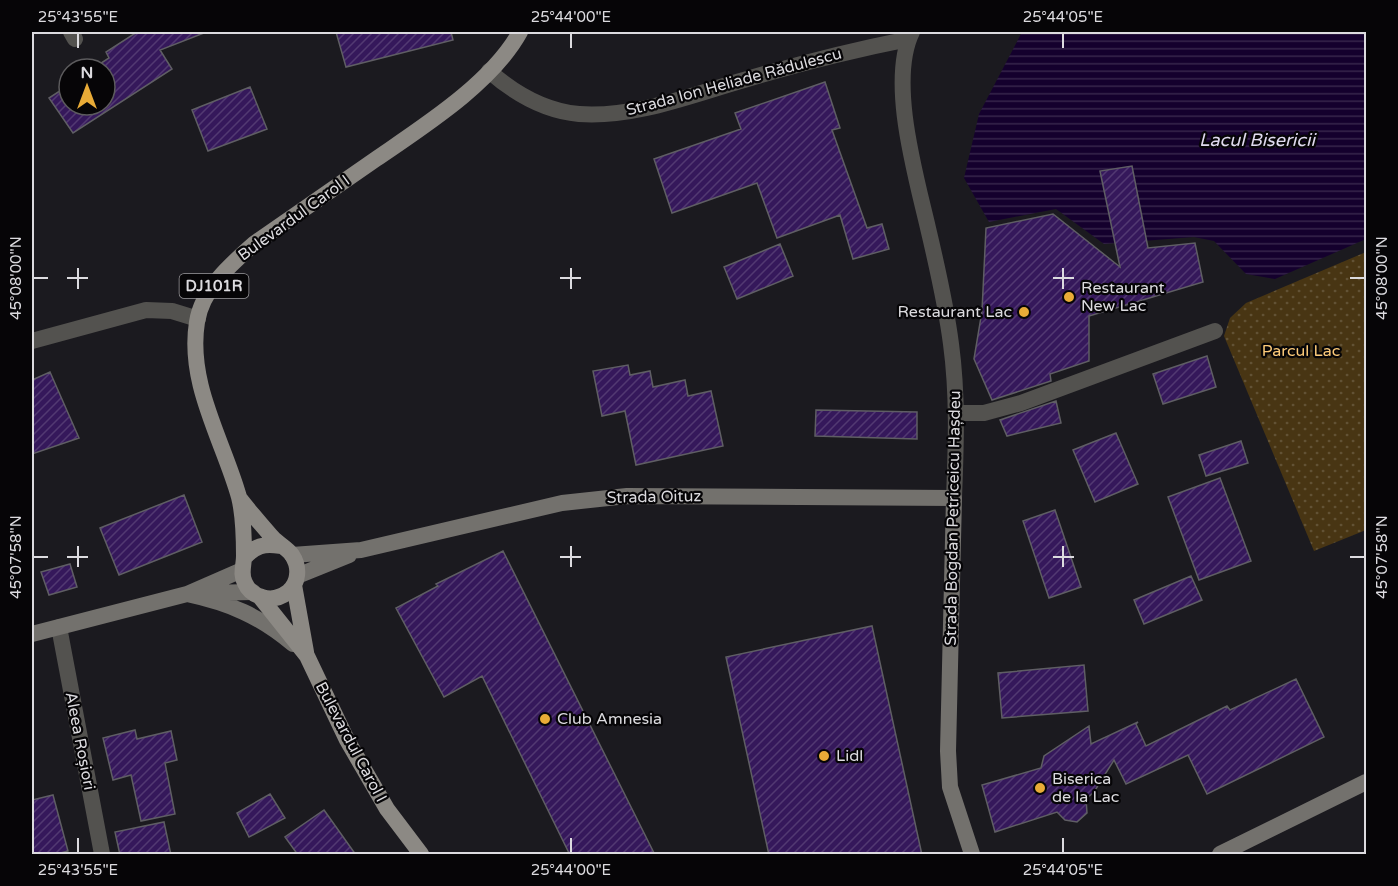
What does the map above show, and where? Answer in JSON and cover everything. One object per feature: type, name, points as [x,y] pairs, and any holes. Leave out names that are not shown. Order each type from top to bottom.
[{"type":"main road","name":"Bulevardul Carol I","points":[[421,855],[387,809],[347,740],[307,656],[244,582],[240,499],[212,421],[197,370],[195,336],[198,318],[204,303],[214,285],[231,264],[255,243],[432,121],[489,71],[520,32]]},
{"type":"main road","name":"Strada Oituz","points":[[295,581],[360,550],[592,498],[627,496],[954,498]]},
{"type":"main road","name":"Strada Bogdan Petriceicu Hașdeu","points":[[954,498],[948,751],[950,787],[972,855]]},
{"type":"main road","name":"Bulevardul Carol I","points":[[240,499],[286,550],[297,569],[295,581],[307,656]]},
{"type":"main road","points":[[187,594],[243,564],[256,547],[264,544],[286,550]]},
{"type":"main road","name":"Strada Oituz","points":[[286,550],[360,550]]},
{"type":"main road","points":[[32,634],[187,594],[230,591],[256,594],[270,599],[279,597],[295,581]]},
{"type":"main road","points":[[187,594],[224,604],[255,616],[271,626],[307,656]]},
{"type":"main road","points":[[1220,855],[1366,782]]},
{"type":"street","name":"Strada Ion Heliade Rădulescu","points":[[489,71],[505,86],[527,99],[552,109],[576,114],[598,115],[635,111],[910,35]]},
{"type":"street","name":"Strada Bogdan Petriceicu Hașdeu","points":[[910,35],[904,70],[907,128],[951,343],[957,413],[954,498]]},
{"type":"street","points":[[32,341],[146,309],[172,311],[198,318]]},
{"type":"street","points":[[957,413],[984,413],[1021,403],[1215,331]]},
{"type":"street","name":"Aleea Roșiori","points":[[59,627],[102,855]]},
{"type":"green space","name":"Parcul Lac","points":[[1366,252],[1366,530],[1314,551],[1224,336],[1230,318],[1246,303]]},
{"type":"water","name":"Lacul Bisericii","points":[[1022,32],[1366,32],[1366,239],[1275,279],[1246,274],[1214,241],[1194,237],[1104,244],[1056,209],[989,222],[964,178],[979,114]]},
{"type":"building","points":[[137,32],[204,32],[160,50],[172,69],[117,105],[117,57],[108,57],[106,52]]},
{"type":"building","points":[[336,32],[451,32],[453,40],[346,67]]},
{"type":"building","points":[[825,82],[840,128],[832,130],[867,228],[882,224],[889,249],[853,259],[840,215],[777,238],[757,183],[672,213],[654,159],[741,129],[735,113]]},
{"type":"building","points":[[250,87],[267,129],[208,151],[192,110]]},
{"type":"building","points":[[57,93],[57,110],[49,98]]},
{"type":"building","points":[[62,117],[98,117],[73,133]]},
{"type":"building","name":"Restaurant New Lac","points":[[1132,166],[1148,248],[1195,243],[1203,282],[1089,316],[1089,361],[1050,374],[1051,381],[992,400],[974,359],[982,311],[986,228],[1053,214],[1120,267],[1100,171]]},
{"type":"building","points":[[780,244],[793,276],[737,299],[724,267]]},
{"type":"building","points":[[1207,356],[1216,387],[1163,404],[1153,374]]},
{"type":"building","points":[[628,365],[630,375],[650,371],[653,387],[685,380],[688,396],[711,391],[723,446],[636,465],[625,411],[602,416],[593,371]]},
{"type":"building","points":[[50,372],[79,438],[32,454],[32,380]]},
{"type":"building","points":[[1056,401],[1061,423],[1007,436],[1000,420]]},
{"type":"building","points":[[816,410],[917,412],[917,439],[815,436]]},
{"type":"building","points":[[1116,433],[1138,484],[1095,502],[1073,450]]},
{"type":"building","points":[[1241,441],[1248,463],[1206,476],[1199,455]]},
{"type":"building","points":[[1220,478],[1251,561],[1199,580],[1168,497]]},
{"type":"building","points":[[184,495],[202,542],[119,575],[100,528]]},
{"type":"building","points":[[1055,510],[1081,587],[1049,598],[1023,521]]},
{"type":"building","name":"Club Amnesia","points":[[503,551],[655,855],[570,855],[482,676],[444,697],[396,608],[438,586],[436,584]]},
{"type":"building","points":[[70,564],[77,587],[49,595],[41,572]]},
{"type":"building","points":[[1191,576],[1202,600],[1144,624],[1134,600]]},
{"type":"building","name":"Lidl","points":[[872,626],[922,855],[769,855],[726,657]]},
{"type":"building","points":[[1084,665],[1088,711],[1002,718],[998,673]]},
{"type":"building","points":[[1296,679],[1324,737],[1207,794],[1188,755],[1126,784],[1114,760],[1094,792],[1086,799],[1087,813],[1077,822],[1065,820],[1057,812],[995,832],[982,785],[1041,768],[1044,756],[1089,726],[1091,744],[1138,722],[1136,724],[1146,746],[1227,706],[1230,710]]},
{"type":"building","points":[[135,730],[137,739],[171,731],[177,760],[165,763],[175,814],[141,821],[131,775],[113,780],[103,738]]},
{"type":"building","points":[[270,794],[285,818],[249,837],[237,813]]},
{"type":"building","points":[[53,795],[68,851],[53,855],[32,855],[32,800]]},
{"type":"building","points":[[324,810],[356,855],[298,855],[285,837]]},
{"type":"building","points":[[164,822],[171,855],[120,855],[115,832]]},
{"type":"place","name":"Restaurant New Lac","points":[[1069,297]]},
{"type":"place","name":"Restaurant Lac","points":[[1024,312]]},
{"type":"place","name":"Club Amnesia","points":[[545,719]]},
{"type":"place","name":"Lidl","points":[[824,756]]},
{"type":"place","name":"Biserica de la Lac","points":[[1040,788]]}]
